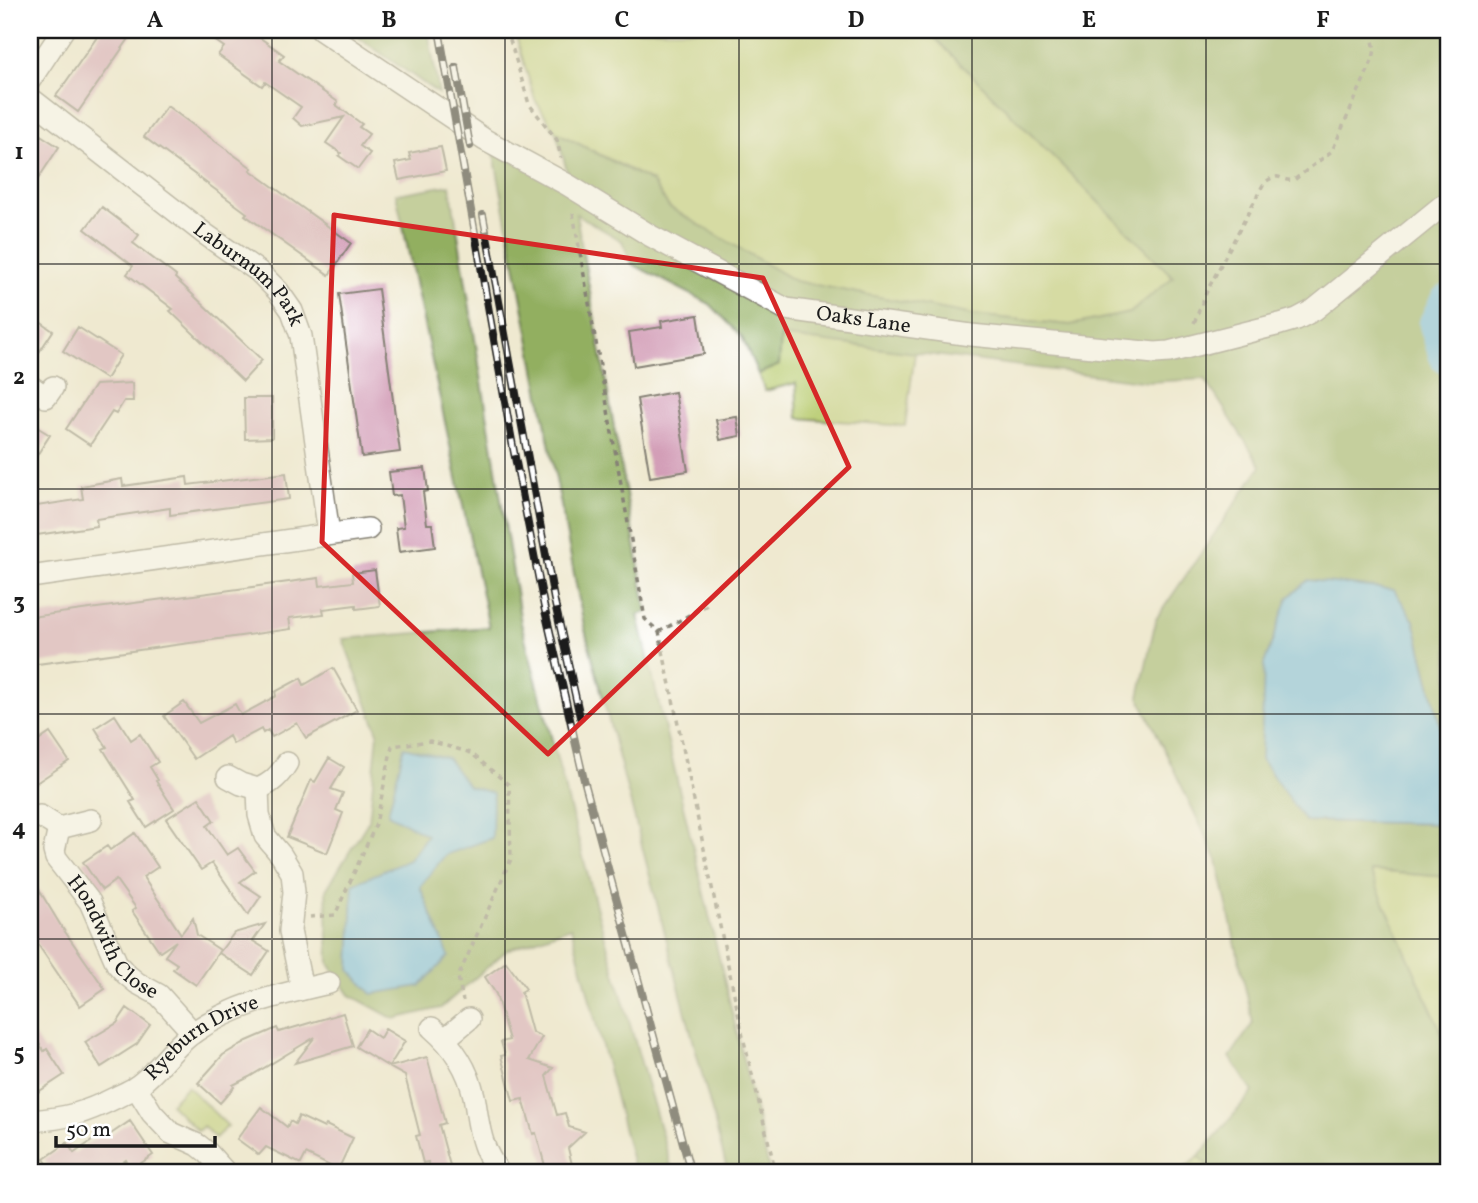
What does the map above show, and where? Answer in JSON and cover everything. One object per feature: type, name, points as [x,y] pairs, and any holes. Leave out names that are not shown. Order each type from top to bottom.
[{"type":"street","points":[[30,80],[63,30]]},
{"type":"street","name":"Oaks Lane","points":[[321,30],[476,134],[568,185],[651,236],[786,309],[971,335],[1155,353],[1169,352],[1289,322],[1314,310],[1441,206]]},
{"type":"street","name":"Laburnum Park","points":[[30,98],[205,234],[258,271],[278,290],[292,311],[301,336],[328,534]]},
{"type":"street","points":[[30,386],[46,397],[53,387]]},
{"type":"street","points":[[30,577],[368,528]]},
{"type":"street","points":[[228,777],[258,789],[279,776],[287,763]]},
{"type":"street","points":[[258,789],[259,815],[264,836],[292,873],[294,892],[290,931],[302,989]]},
{"type":"street","points":[[40,816],[59,828],[91,820]]},
{"type":"street","name":"Hondwith Close","points":[[59,828],[54,851],[56,858],[90,902],[117,964],[137,983],[159,995],[193,1033]]},
{"type":"street","name":"Ryeburn Drive","points":[[30,1121],[74,1116],[136,1087],[193,1033],[240,1007],[330,983]]},
{"type":"street","points":[[469,1019],[438,1033],[460,1060],[468,1076],[484,1146],[499,1173]]},
{"type":"street","points":[[136,1087],[152,1113],[171,1133],[198,1145],[226,1173]]},
{"type":"path","points":[[507,30],[529,104],[557,141],[568,185],[645,619],[659,632],[743,1037],[776,1173]]},
{"type":"path","points":[[1184,349],[1207,291],[1264,183],[1271,177],[1278,176],[1289,181],[1294,180],[1332,151],[1373,60],[1375,49],[1370,30]]},
{"type":"path","points":[[659,632],[707,605]]},
{"type":"path","points":[[292,918],[335,915],[376,824],[392,746],[430,741],[471,752],[509,785],[511,859],[458,977],[469,1019]]},
{"type":"highlighted area","points":[[334,215],[763,278],[849,467],[548,754],[322,542]]},
{"type":"green space","points":[[348,30],[428,30],[439,94]]},
{"type":"green space","points":[[514,30],[927,30],[1174,277],[1130,313],[1070,325],[973,315],[794,281],[669,207],[652,181],[556,132],[535,100]]},
{"type":"green space","points":[[927,30],[1448,30],[1448,303],[1438,324],[1448,356],[1448,757],[1414,621],[1305,821],[1448,824],[1448,877],[1370,871],[1448,1047],[1448,1173],[1315,1173],[1313,1169],[1301,1173],[1214,1173],[1199,1156],[1253,1092],[1230,1057],[1253,1023],[1217,860],[1139,697],[1156,619],[1261,466],[1205,379],[1148,382],[781,336],[779,365],[758,374],[742,337],[710,304],[632,264],[622,241],[576,214],[647,612],[638,615],[770,1173],[728,1173],[584,626],[494,154],[570,182],[556,132],[652,182],[669,207],[795,281],[973,315],[1070,325],[1130,313],[1173,277]]},
{"type":"green space","points":[[450,185],[521,623],[599,917],[673,1173],[635,1173],[571,927],[507,950],[441,1008],[394,1019],[350,995],[329,964],[326,890],[369,820],[378,733],[343,639],[489,627],[396,194]]},
{"type":"green space","points":[[780,336],[915,353],[905,426],[798,418],[796,383],[765,391],[758,374],[779,365]]},
{"type":"green space","points":[[1369,871],[1448,877],[1448,1047]]},
{"type":"green space","points":[[187,1086],[228,1126],[215,1138],[203,1126],[198,1131],[170,1104]]},
{"type":"green space","points":[[1199,1156],[1214,1173],[1179,1173]]},
{"type":"water","points":[[1308,580],[1394,590],[1414,621],[1448,757],[1448,824],[1305,821],[1261,759],[1264,664],[1288,598]]},
{"type":"water","points":[[404,747],[447,758],[468,786],[493,793],[492,838],[445,855],[420,887],[449,956],[420,986],[372,994],[350,970],[353,884],[409,860],[427,835],[388,814]]},
{"type":"building","points":[[102,30],[135,30],[78,112],[56,96]]},
{"type":"building","points":[[200,30],[249,30],[284,55],[279,61],[338,102],[336,105],[362,124],[359,127],[369,134],[360,146],[370,153],[358,169],[326,143],[344,117],[302,126],[293,118],[301,107],[265,82],[262,86],[218,55],[224,47]]},
{"type":"building","points":[[167,106],[351,243],[329,275],[245,215],[247,213],[144,137]]},
{"type":"building","points":[[36,132],[59,147],[30,191],[30,141]]},
{"type":"building","points":[[441,147],[446,171],[399,180],[395,163],[411,160],[409,153]]},
{"type":"building","points":[[102,207],[139,235],[133,243],[176,276],[175,278],[262,360],[243,381],[170,311],[173,309],[127,274],[133,266],[85,229]]},
{"type":"building","points":[[378,289],[400,452],[362,457],[339,294]]},
{"type":"building","points":[[30,315],[53,331],[30,366]]},
{"type":"building","points":[[698,315],[704,354],[634,366],[629,332],[662,327],[661,321]]},
{"type":"building","points":[[78,327],[121,355],[106,379],[63,351]]},
{"type":"building","points":[[132,383],[133,401],[124,401],[116,414],[112,412],[90,445],[66,429],[95,385]]},
{"type":"building","points":[[675,392],[688,471],[650,477],[637,399]]},
{"type":"building","points":[[244,398],[272,398],[272,438],[245,439]]},
{"type":"building","points":[[737,417],[740,436],[720,440],[716,420]]},
{"type":"building","points":[[30,423],[50,435],[30,466]]},
{"type":"building","points":[[425,468],[428,491],[423,492],[427,524],[432,524],[435,547],[399,552],[396,528],[404,527],[400,495],[392,496],[389,472]]},
{"type":"building","points":[[286,473],[289,499],[170,515],[170,508],[96,519],[97,526],[30,536],[30,507],[83,499],[81,486],[122,479],[123,486],[187,477],[188,485]]},
{"type":"building","points":[[375,570],[380,606],[356,609],[356,605],[323,609],[324,614],[289,618],[291,629],[30,665],[30,649],[33,649],[30,617],[319,578],[320,586],[353,582],[352,573]]},
{"type":"building","points":[[333,668],[357,710],[306,738],[297,723],[272,737],[268,730],[263,733],[261,729],[233,744],[229,736],[194,759],[164,716],[184,702],[199,723],[235,704],[241,715],[276,696],[275,692],[301,678],[304,685]]},
{"type":"building","points":[[115,715],[131,740],[140,734],[158,762],[150,767],[174,809],[146,827],[130,802],[135,800],[103,749],[107,747],[95,728]]},
{"type":"building","points":[[50,733],[69,761],[30,787],[30,747]]},
{"type":"building","points":[[329,758],[344,767],[331,789],[343,793],[336,810],[343,813],[327,853],[287,837],[311,780],[315,782]]},
{"type":"building","points":[[199,798],[214,821],[207,826],[227,855],[238,848],[255,871],[240,882],[261,896],[248,915],[212,863],[201,870],[166,819]]},
{"type":"building","points":[[135,833],[158,867],[143,877],[181,934],[193,918],[197,935],[220,950],[196,985],[173,969],[177,964],[165,956],[176,941],[160,952],[132,911],[136,908],[116,880],[102,890],[83,862],[107,846],[110,850]]},
{"type":"building","points":[[30,875],[61,926],[105,989],[80,1006],[30,933]]},
{"type":"building","points":[[265,924],[253,941],[269,951],[253,975],[219,953],[234,933]]},
{"type":"building","points":[[506,962],[526,989],[521,992],[532,1032],[542,1037],[529,1060],[553,1068],[546,1076],[557,1115],[565,1113],[569,1127],[585,1132],[568,1148],[574,1173],[547,1173],[523,1099],[513,1101],[501,1056],[505,1055],[501,1042],[509,1040],[496,994],[485,977]]},
{"type":"building","points":[[127,1008],[150,1025],[137,1044],[101,1067],[85,1042],[117,1023]]},
{"type":"building","points":[[343,1013],[353,1046],[295,1063],[315,1037],[233,1085],[220,1103],[198,1083],[223,1055],[247,1041],[277,1028],[279,1032]]},
{"type":"building","points":[[367,1029],[380,1038],[385,1029],[405,1041],[389,1067],[356,1047]]},
{"type":"building","points":[[30,1030],[44,1051],[47,1049],[64,1075],[38,1092],[30,1080]]},
{"type":"building","points":[[427,1057],[445,1123],[439,1125],[452,1173],[431,1173],[428,1162],[423,1163],[416,1136],[420,1135],[405,1076],[389,1067]]},
{"type":"building","points":[[261,1107],[287,1127],[290,1121],[295,1124],[299,1116],[353,1138],[338,1170],[306,1154],[301,1164],[266,1147],[259,1155],[237,1139]]},
{"type":"building","points":[[130,1121],[153,1155],[132,1169],[126,1160],[106,1173],[53,1173],[44,1159],[67,1143],[74,1153],[102,1134],[105,1138]]},
{"type":"waterway","points":[[1448,303],[1438,324],[1448,356]]},
{"type":"railway","points":[[439,30],[544,606],[584,780],[691,1173]]},
{"type":"railway","points":[[456,67],[470,146]]},
{"type":"railway","points":[[483,215],[554,599],[580,717]]}]
